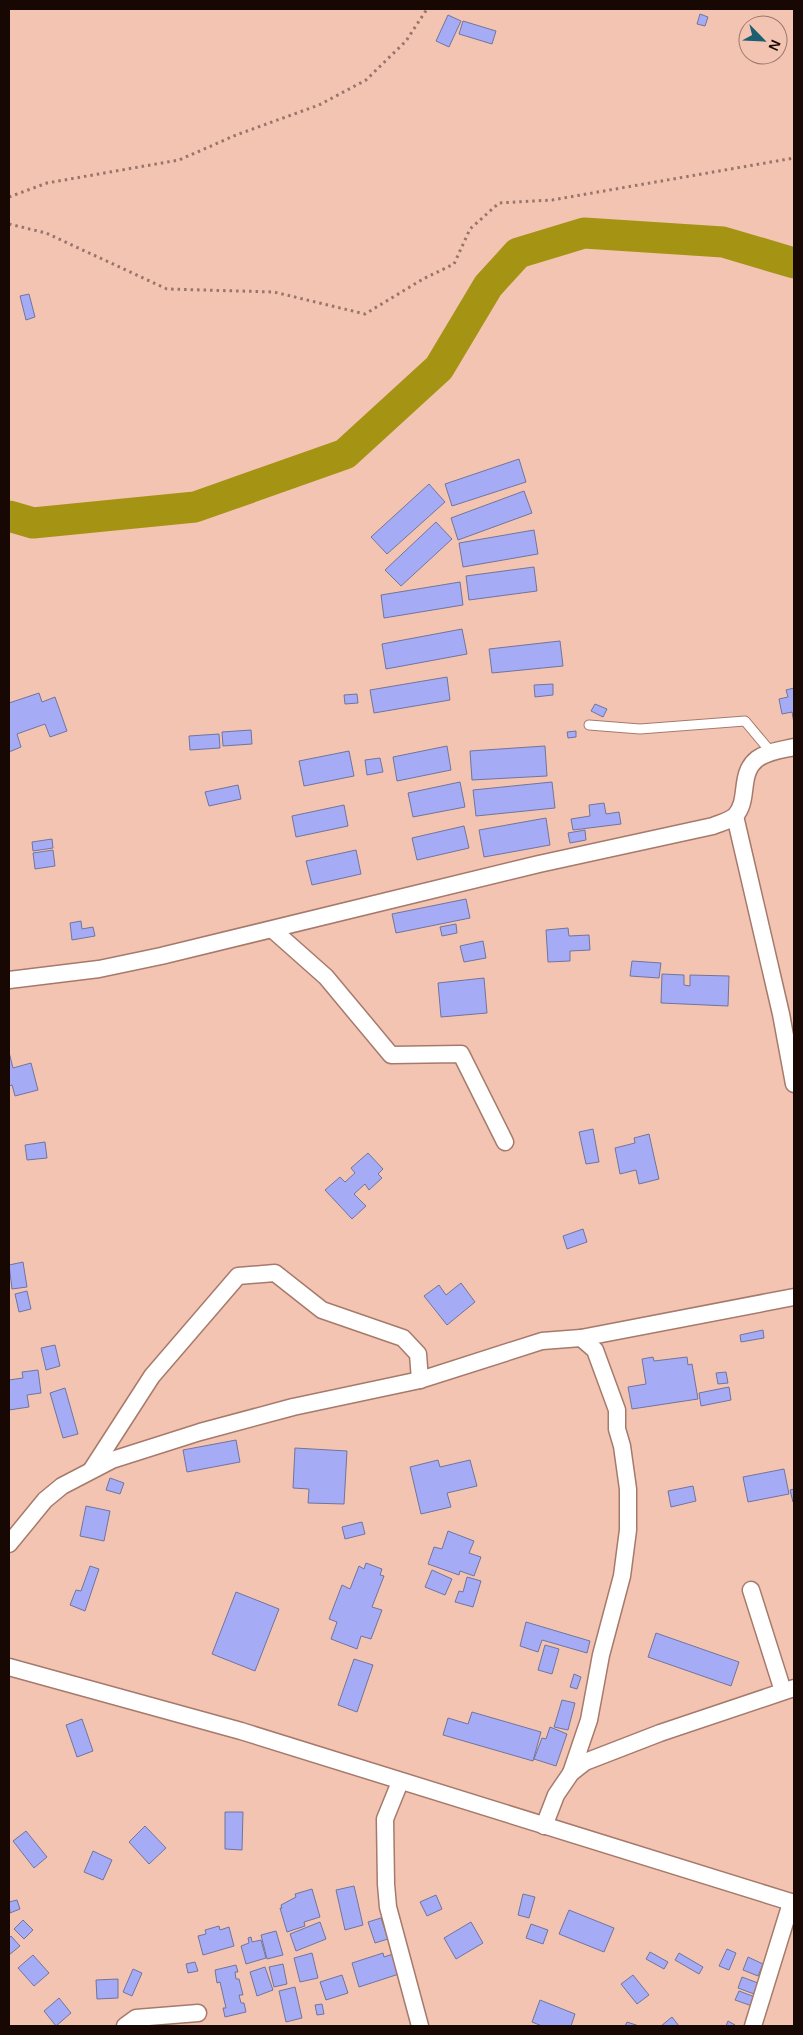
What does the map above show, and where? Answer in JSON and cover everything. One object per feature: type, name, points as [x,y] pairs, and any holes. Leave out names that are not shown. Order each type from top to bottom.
[{"type":"street","points":[[9,980],[99,969],[273,930],[539,864],[713,826],[735,816],[741,806],[745,776],[756,760],[771,752],[794,746]]},
{"type":"street","points":[[735,816],[781,1014],[794,1084]]},
{"type":"street","points":[[273,930],[326,977],[391,1055],[462,1054],[505,1142]]},
{"type":"street","points":[[90,1473],[152,1376],[238,1276],[275,1272],[322,1310],[403,1338],[418,1354],[420,1380]]},
{"type":"street","points":[[9,1544],[45,1500],[62,1486],[112,1460],[200,1432],[293,1407],[420,1380],[542,1342],[581,1338],[794,1297]]},
{"type":"street","points":[[544,1826],[556,1795],[571,1773],[588,1720],[601,1655],[622,1576],[628,1530],[628,1488],[622,1446],[617,1429],[617,1410],[598,1355],[581,1338]]},
{"type":"street","points":[[571,1773],[585,1762],[623,1746],[789,1689],[751,1590]]},
{"type":"street","points":[[9,1668],[241,1731],[793,1903],[753,2026]]},
{"type":"street","points":[[400,1782],[385,1819],[386,1884],[388,1907],[420,2026]]},
{"type":"street","points":[[126,2026],[136,2018],[198,2013]]},
{"type":"lane","points":[[589,725],[640,729],[745,721],[771,752]]},
{"type":"path","points":[[9,197],[47,183],[179,160],[236,135],[319,105],[366,80],[406,41],[427,9]]},
{"type":"path","points":[[9,224],[46,233],[167,289],[274,292],[365,314],[423,278],[454,264],[470,228],[499,203],[552,200],[794,158]]},
{"type":"building","points":[[700,14],[708,17],[705,26],[697,24]]},
{"type":"building","points":[[448,15],[461,21],[449,47],[436,41]]},
{"type":"building","points":[[463,21],[496,31],[492,44],[459,34]]},
{"type":"building","points":[[29,294],[35,317],[26,320],[20,296]]},
{"type":"building","points":[[519,459],[526,482],[452,506],[445,484]]},
{"type":"building","points":[[429,484],[445,502],[387,554],[371,537]]},
{"type":"building","points":[[524,491],[532,513],[458,540],[451,518]]},
{"type":"building","points":[[436,522],[452,539],[401,586],[385,570]]},
{"type":"building","points":[[534,530],[538,554],[463,567],[459,543]]},
{"type":"building","points":[[534,567],[537,591],[469,600],[466,576]]},
{"type":"building","points":[[460,582],[463,605],[384,618],[381,595]]},
{"type":"building","points":[[462,629],[467,654],[386,669],[382,644]]},
{"type":"building","points":[[560,641],[563,666],[492,673],[489,649]]},
{"type":"building","points":[[447,677],[450,700],[374,713],[370,690]]},
{"type":"building","points":[[553,684],[553,695],[535,697],[534,685]]},
{"type":"building","points":[[794,688],[794,723],[792,712],[782,714],[779,699],[788,697],[786,690]]},
{"type":"building","points":[[39,693],[42,702],[55,697],[67,731],[50,737],[45,724],[17,734],[21,747],[9,752],[9,703]]},
{"type":"building","points":[[357,694],[358,703],[345,704],[344,695]]},
{"type":"building","points":[[595,704],[607,709],[603,717],[591,711]]},
{"type":"building","points":[[251,730],[252,744],[223,746],[222,732]]},
{"type":"building","points":[[576,731],[576,737],[568,738],[567,732]]},
{"type":"building","points":[[219,734],[220,748],[190,750],[189,736]]},
{"type":"building","points":[[447,746],[451,770],[397,781],[393,757]]},
{"type":"building","points":[[545,746],[547,776],[472,780],[470,751]]},
{"type":"building","points":[[349,751],[354,776],[304,786],[299,761]]},
{"type":"building","points":[[380,758],[383,772],[367,775],[365,760]]},
{"type":"building","points":[[460,782],[465,807],[413,817],[408,793]]},
{"type":"building","points":[[552,782],[555,808],[476,816],[473,790]]},
{"type":"building","points":[[238,785],[241,799],[209,806],[205,792]]},
{"type":"building","points":[[604,803],[606,814],[619,812],[621,824],[573,830],[571,819],[590,816],[589,805]]},
{"type":"building","points":[[344,805],[348,826],[296,837],[292,816]]},
{"type":"building","points":[[546,818],[550,845],[484,857],[479,830]]},
{"type":"building","points":[[464,826],[469,848],[417,860],[412,838]]},
{"type":"building","points":[[585,830],[586,840],[570,843],[568,833]]},
{"type":"building","points":[[52,839],[53,848],[33,851],[32,842]]},
{"type":"building","points":[[53,850],[55,866],[35,869],[33,853]]},
{"type":"building","points":[[356,850],[361,874],[312,885],[306,861]]},
{"type":"building","points":[[466,899],[470,918],[396,933],[392,914]]},
{"type":"building","points":[[81,921],[82,929],[93,927],[95,936],[72,940],[70,923]]},
{"type":"building","points":[[456,924],[457,933],[442,936],[440,927]]},
{"type":"building","points":[[568,928],[569,936],[589,935],[590,950],[570,951],[570,961],[548,962],[546,930]]},
{"type":"building","points":[[483,941],[486,958],[464,962],[460,946]]},
{"type":"building","points":[[632,961],[661,963],[659,978],[630,976]]},
{"type":"building","points":[[662,974],[684,975],[684,985],[690,986],[690,975],[729,976],[728,1006],[661,1003]]},
{"type":"building","points":[[484,978],[487,1013],[441,1017],[438,983]]},
{"type":"building","points":[[9,1052],[13,1068],[31,1063],[38,1090],[15,1096],[12,1085],[9,1086]]},
{"type":"building","points":[[593,1129],[599,1162],[586,1164],[579,1132]]},
{"type":"building","points":[[649,1134],[659,1179],[639,1184],[636,1170],[620,1174],[615,1148],[635,1143],[634,1138]]},
{"type":"building","points":[[45,1142],[47,1158],[27,1160],[25,1145]]},
{"type":"building","points":[[368,1153],[383,1169],[378,1174],[382,1178],[369,1190],[365,1184],[354,1194],[366,1206],[352,1219],[325,1190],[340,1177],[345,1182],[355,1173],[351,1168]]},
{"type":"building","points":[[583,1229],[587,1242],[567,1249],[563,1236]]},
{"type":"building","points":[[23,1262],[27,1287],[12,1289],[9,1265]]},
{"type":"building","points":[[461,1283],[475,1302],[447,1325],[424,1296],[439,1285],[446,1295]]},
{"type":"building","points":[[27,1291],[31,1309],[19,1312],[15,1294]]},
{"type":"building","points":[[763,1330],[764,1338],[741,1342],[740,1335]]},
{"type":"building","points":[[55,1345],[60,1366],[46,1370],[41,1348]]},
{"type":"building","points":[[653,1357],[654,1361],[687,1357],[688,1365],[692,1364],[698,1399],[632,1409],[628,1387],[646,1384],[642,1359]]},
{"type":"building","points":[[38,1370],[41,1393],[27,1395],[29,1407],[9,1410],[9,1380],[23,1378],[22,1372]]},
{"type":"building","points":[[726,1372],[728,1383],[718,1384],[716,1373]]},
{"type":"building","points":[[729,1387],[731,1400],[701,1406],[699,1393]]},
{"type":"building","points":[[65,1388],[78,1434],[63,1438],[50,1393]]},
{"type":"building","points":[[236,1440],[240,1462],[187,1472],[183,1450]]},
{"type":"building","points":[[295,1448],[347,1451],[344,1504],[308,1503],[309,1489],[293,1488]]},
{"type":"building","points":[[438,1460],[440,1467],[470,1460],[477,1486],[447,1493],[451,1507],[421,1514],[410,1467]]},
{"type":"building","points":[[784,1469],[789,1494],[748,1502],[743,1477]]},
{"type":"building","points":[[110,1478],[124,1483],[120,1494],[106,1490]]},
{"type":"building","points":[[693,1486],[696,1501],[671,1507],[668,1491]]},
{"type":"building","points":[[794,1489],[794,1502],[793,1502],[790,1490]]},
{"type":"building","points":[[86,1506],[110,1511],[104,1541],[80,1536]]},
{"type":"building","points":[[362,1522],[365,1534],[345,1539],[342,1527]]},
{"type":"building","points":[[448,1531],[474,1541],[469,1553],[481,1557],[474,1576],[460,1571],[459,1575],[428,1564],[434,1547],[442,1549]]},
{"type":"building","points":[[366,1563],[382,1569],[380,1575],[384,1576],[372,1607],[382,1610],[371,1639],[361,1636],[357,1649],[331,1639],[337,1622],[329,1619],[342,1585],[350,1589],[359,1566],[364,1569]]},
{"type":"building","points":[[90,1566],[99,1569],[85,1611],[70,1605],[76,1590],[81,1591]]},
{"type":"building","points":[[432,1570],[452,1579],[445,1595],[425,1587]]},
{"type":"building","points":[[467,1577],[481,1581],[473,1607],[455,1602],[459,1591],[463,1592]]},
{"type":"building","points":[[236,1592],[279,1609],[255,1671],[212,1654]]},
{"type":"building","points":[[526,1622],[590,1641],[587,1653],[542,1640],[538,1652],[520,1646]]},
{"type":"building","points":[[656,1633],[739,1662],[731,1686],[648,1657]]},
{"type":"building","points":[[545,1645],[559,1649],[552,1674],[538,1670]]},
{"type":"building","points":[[354,1659],[373,1665],[357,1712],[338,1705]]},
{"type":"building","points":[[574,1674],[581,1677],[577,1689],[570,1687]]},
{"type":"building","points":[[562,1700],[575,1703],[568,1730],[554,1727]]},
{"type":"building","points":[[472,1712],[541,1732],[533,1761],[443,1735],[448,1718],[468,1724]]},
{"type":"building","points":[[82,1719],[93,1751],[77,1757],[66,1725]]},
{"type":"building","points":[[550,1727],[567,1734],[556,1766],[534,1759],[542,1738],[546,1739]]},
{"type":"building","points":[[225,1812],[243,1812],[242,1850],[225,1849]]},
{"type":"building","points":[[145,1826],[166,1848],[149,1864],[129,1842]]},
{"type":"building","points":[[26,1831],[47,1857],[34,1868],[13,1841]]},
{"type":"building","points":[[93,1851],[112,1860],[103,1880],[84,1872]]},
{"type":"building","points":[[354,1886],[363,1925],[345,1930],[336,1890]]},
{"type":"building","points":[[312,1889],[320,1917],[304,1922],[305,1926],[287,1932],[280,1908],[282,1908],[281,1905],[296,1897],[295,1894]]},
{"type":"building","points":[[523,1894],[535,1897],[529,1918],[518,1915]]},
{"type":"building","points":[[436,1895],[442,1909],[427,1916],[420,1902]]},
{"type":"building","points":[[17,1900],[20,1909],[10,1913],[9,1902]]},
{"type":"building","points":[[569,1910],[614,1928],[604,1952],[559,1934]]},
{"type":"building","points":[[381,1918],[388,1939],[375,1943],[368,1922]]},
{"type":"building","points":[[23,1920],[33,1930],[24,1939],[14,1929]]},
{"type":"building","points":[[320,1922],[326,1939],[296,1951],[290,1934]]},
{"type":"building","points":[[471,1922],[483,1943],[456,1959],[444,1938]]},
{"type":"building","points":[[531,1924],[548,1930],[543,1944],[526,1938]]},
{"type":"building","points":[[219,1926],[220,1930],[229,1927],[234,1946],[203,1955],[198,1936],[206,1934],[205,1930]]},
{"type":"building","points":[[276,1931],[283,1955],[267,1959],[261,1935]]},
{"type":"building","points":[[11,1936],[20,1946],[9,1955],[9,1938]]},
{"type":"building","points":[[251,1937],[252,1942],[261,1940],[266,1958],[246,1964],[241,1946],[249,1943],[248,1938]]},
{"type":"building","points":[[727,1949],[736,1953],[729,1970],[719,1966]]},
{"type":"building","points":[[650,1952],[668,1962],[664,1969],[646,1959]]},
{"type":"building","points":[[312,1953],[318,1978],[300,1982],[294,1958]]},
{"type":"building","points":[[383,1953],[384,1957],[393,1954],[399,1974],[359,1987],[352,1963]]},
{"type":"building","points":[[679,1953],[703,1967],[699,1974],[675,1960]]},
{"type":"building","points":[[33,1955],[49,1973],[34,1986],[18,1968]]},
{"type":"building","points":[[748,1957],[763,1964],[758,1976],[743,1970]]},
{"type":"building","points":[[195,1962],[198,1971],[188,1973],[186,1964]]},
{"type":"building","points":[[283,1964],[287,1984],[274,1987],[269,1967]]},
{"type":"building","points":[[236,1965],[238,1972],[235,1972],[236,1979],[239,1979],[243,1995],[239,1995],[241,2003],[244,2003],[246,2012],[225,2017],[223,2008],[226,2008],[220,1982],[217,1983],[215,1970]]},
{"type":"building","points":[[265,1967],[273,1990],[257,1996],[250,1972]]},
{"type":"building","points":[[133,1969],[142,1973],[132,1996],[123,1992]]},
{"type":"building","points":[[342,1975],[348,1993],[326,2000],[320,1982]]},
{"type":"building","points":[[633,1975],[649,1995],[637,2004],[621,1984]]},
{"type":"building","points":[[742,1977],[758,1983],[754,1994],[738,1988]]},
{"type":"building","points":[[118,1979],[118,1998],[97,1999],[96,1980]]},
{"type":"building","points":[[295,1987],[302,2018],[286,2022],[279,1991]]},
{"type":"building","points":[[739,1991],[755,1997],[752,2006],[735,2000]]},
{"type":"building","points":[[59,1998],[71,2013],[56,2026],[44,2011]]},
{"type":"building","points":[[540,2000],[575,2014],[571,2026],[542,2026],[532,2022]]},
{"type":"building","points":[[322,2004],[324,2014],[317,2015],[315,2005]]},
{"type":"building","points":[[672,2017],[679,2026],[661,2026]]},
{"type":"building","points":[[728,2021],[735,2025],[735,2026],[726,2026]]},
{"type":"building","points":[[627,2022],[639,2026],[625,2026]]},
{"type":"waterway","points":[[9,516],[33,523],[195,507],[345,454],[439,368],[488,286],[518,253],[584,233],[723,242],[794,263]]}]
